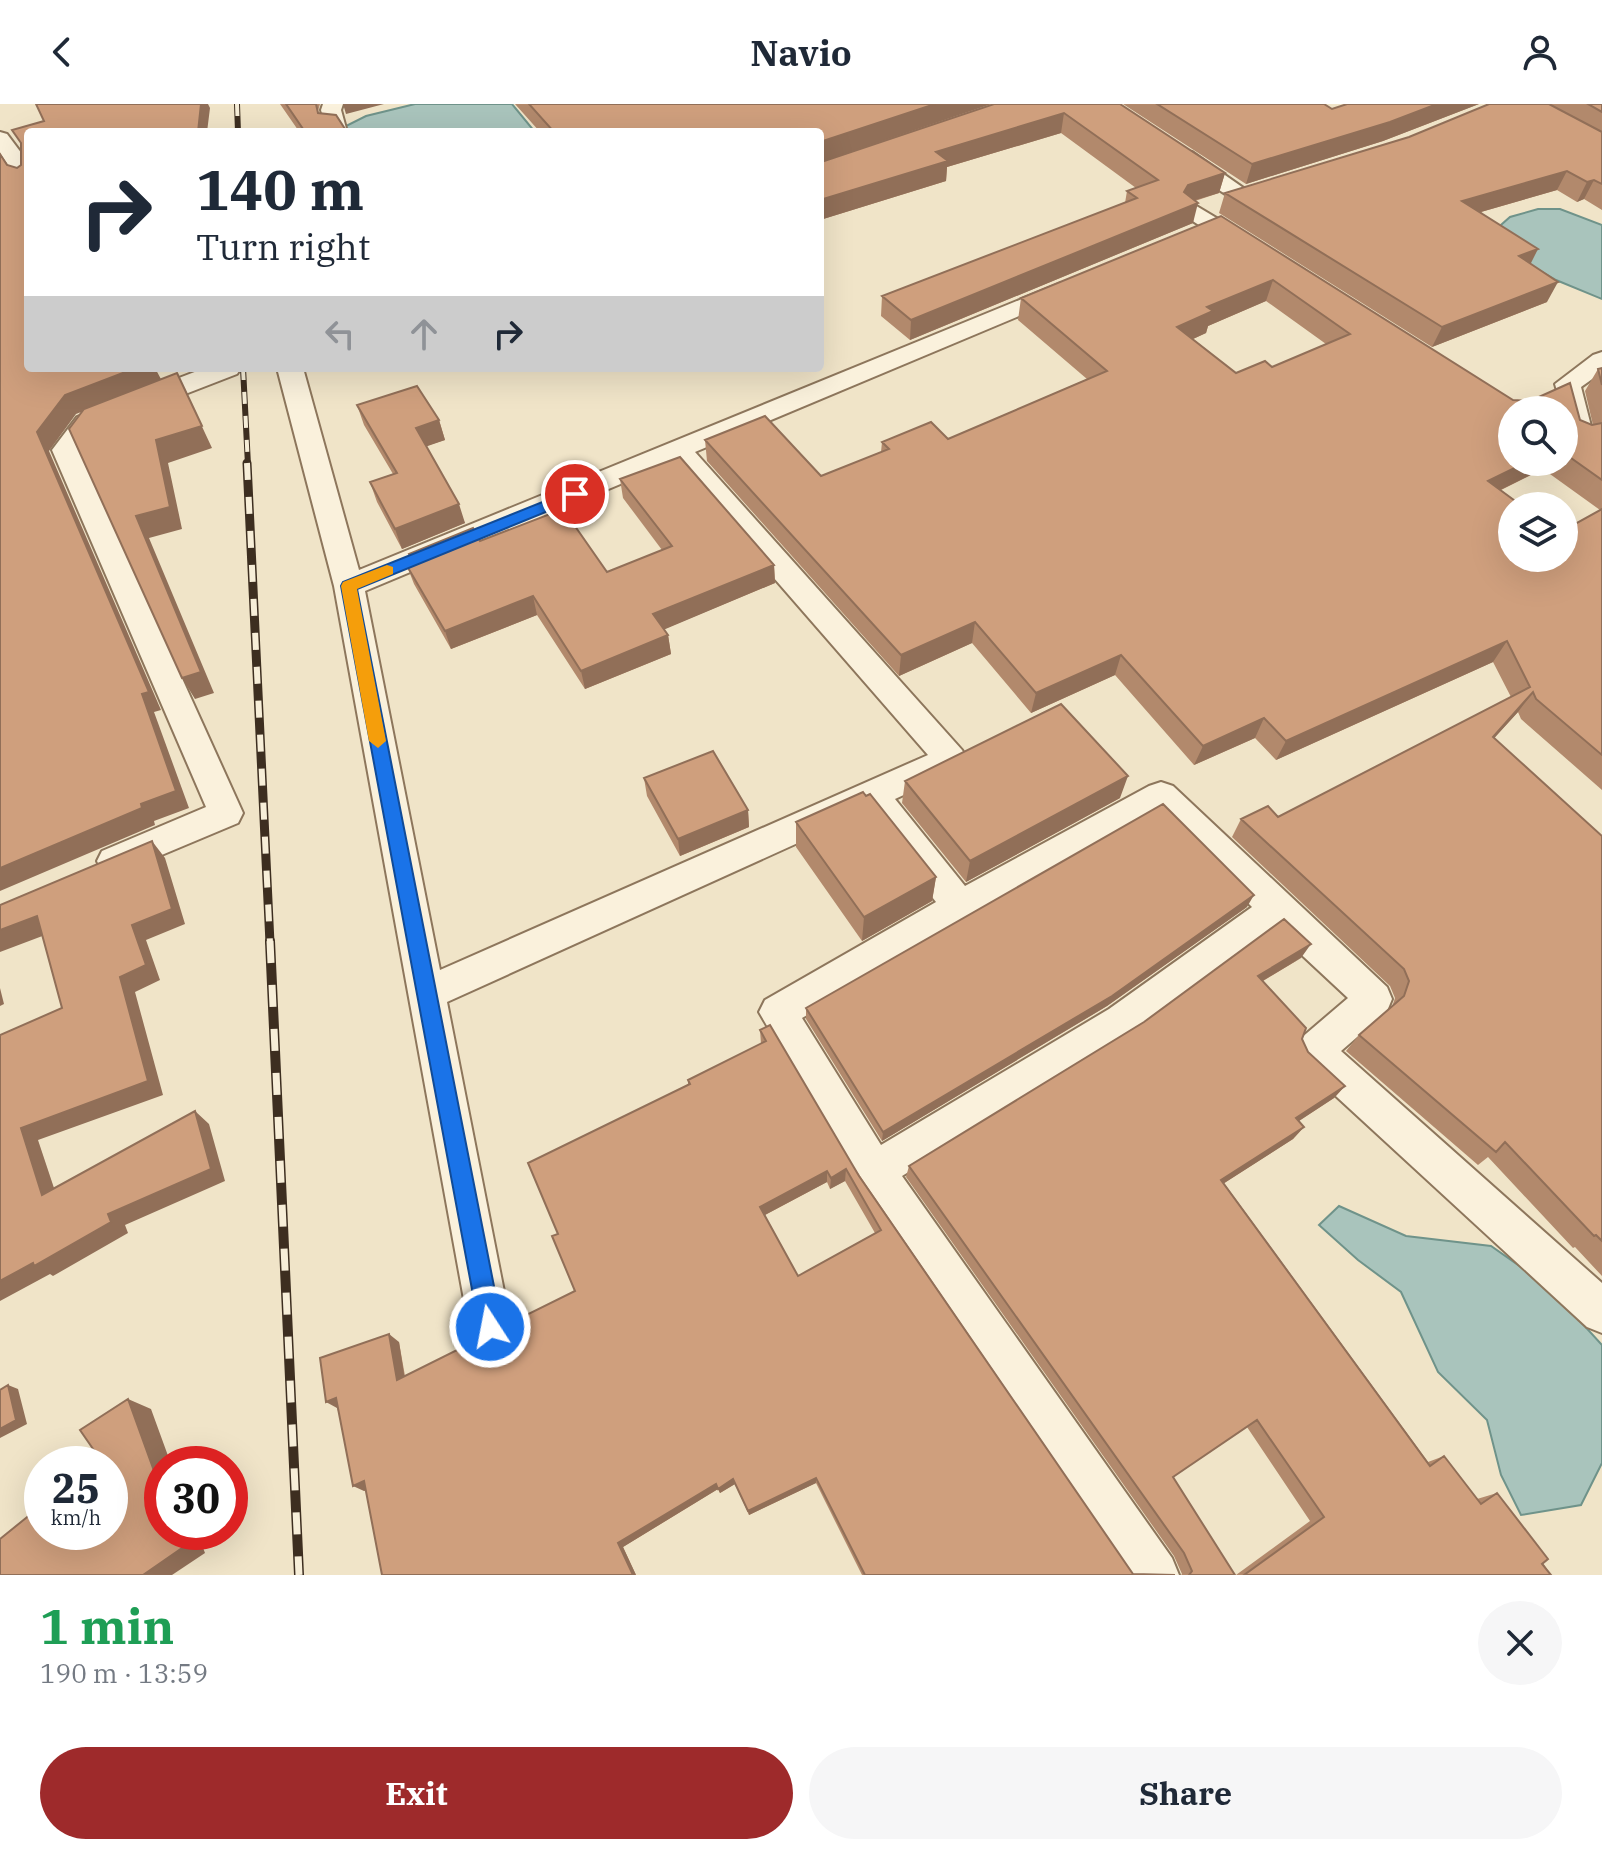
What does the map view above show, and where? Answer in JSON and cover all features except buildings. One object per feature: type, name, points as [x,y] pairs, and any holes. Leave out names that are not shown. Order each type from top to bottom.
[{"type":"street","points":[[333,104],[331,110],[336,128]]},
{"type":"street","points":[[0,138],[24,171]]},
{"type":"street","points":[[1165,145],[1248,192],[1193,211],[1269,260]]},
{"type":"street","points":[[1186,238],[1215,226]]},
{"type":"street","points":[[349,586],[1085,280]]},
{"type":"street","points":[[1570,396],[1568,384],[1602,360]]},
{"type":"street","points":[[85,874],[226,813],[65,450],[86,423],[169,377],[202,372]]},
{"type":"street","points":[[291,372],[349,586],[490,1327]]},
{"type":"street","points":[[425,994],[951,759],[679,451]]},
{"type":"street","points":[[872,795],[960,906]]},
{"type":"street","points":[[1155,1575],[874,1171],[778,1012],[960,906],[1161,795],[1374,999],[1313,1051],[1602,1312]]},
{"type":"street","points":[[874,1171],[1122,1021],[1277,909]]},
{"type":"water","points":[[415,104],[512,104],[532,128],[342,128],[366,116]]},
{"type":"water","points":[[1538,209],[1560,209],[1602,225],[1602,299],[1556,280],[1485,239],[1510,217]]},
{"type":"water","points":[[1339,1206],[1406,1236],[1491,1246],[1548,1286],[1602,1345],[1602,1463],[1581,1505],[1521,1515],[1501,1475],[1487,1420],[1438,1372],[1401,1292],[1358,1260],[1319,1225]]},
{"type":"railway","points":[[237,104],[238,128]]},
{"type":"railway","points":[[243,372],[248,465]]},
{"type":"railway","points":[[247,463],[270,943]]},
{"type":"railway","points":[[270,941],[299,1575]]},
{"type":"slow traffic","points":[[378,741],[349,586],[387,570]]},
{"type":"route","points":[[490,1327],[349,586],[575,494]]}]
